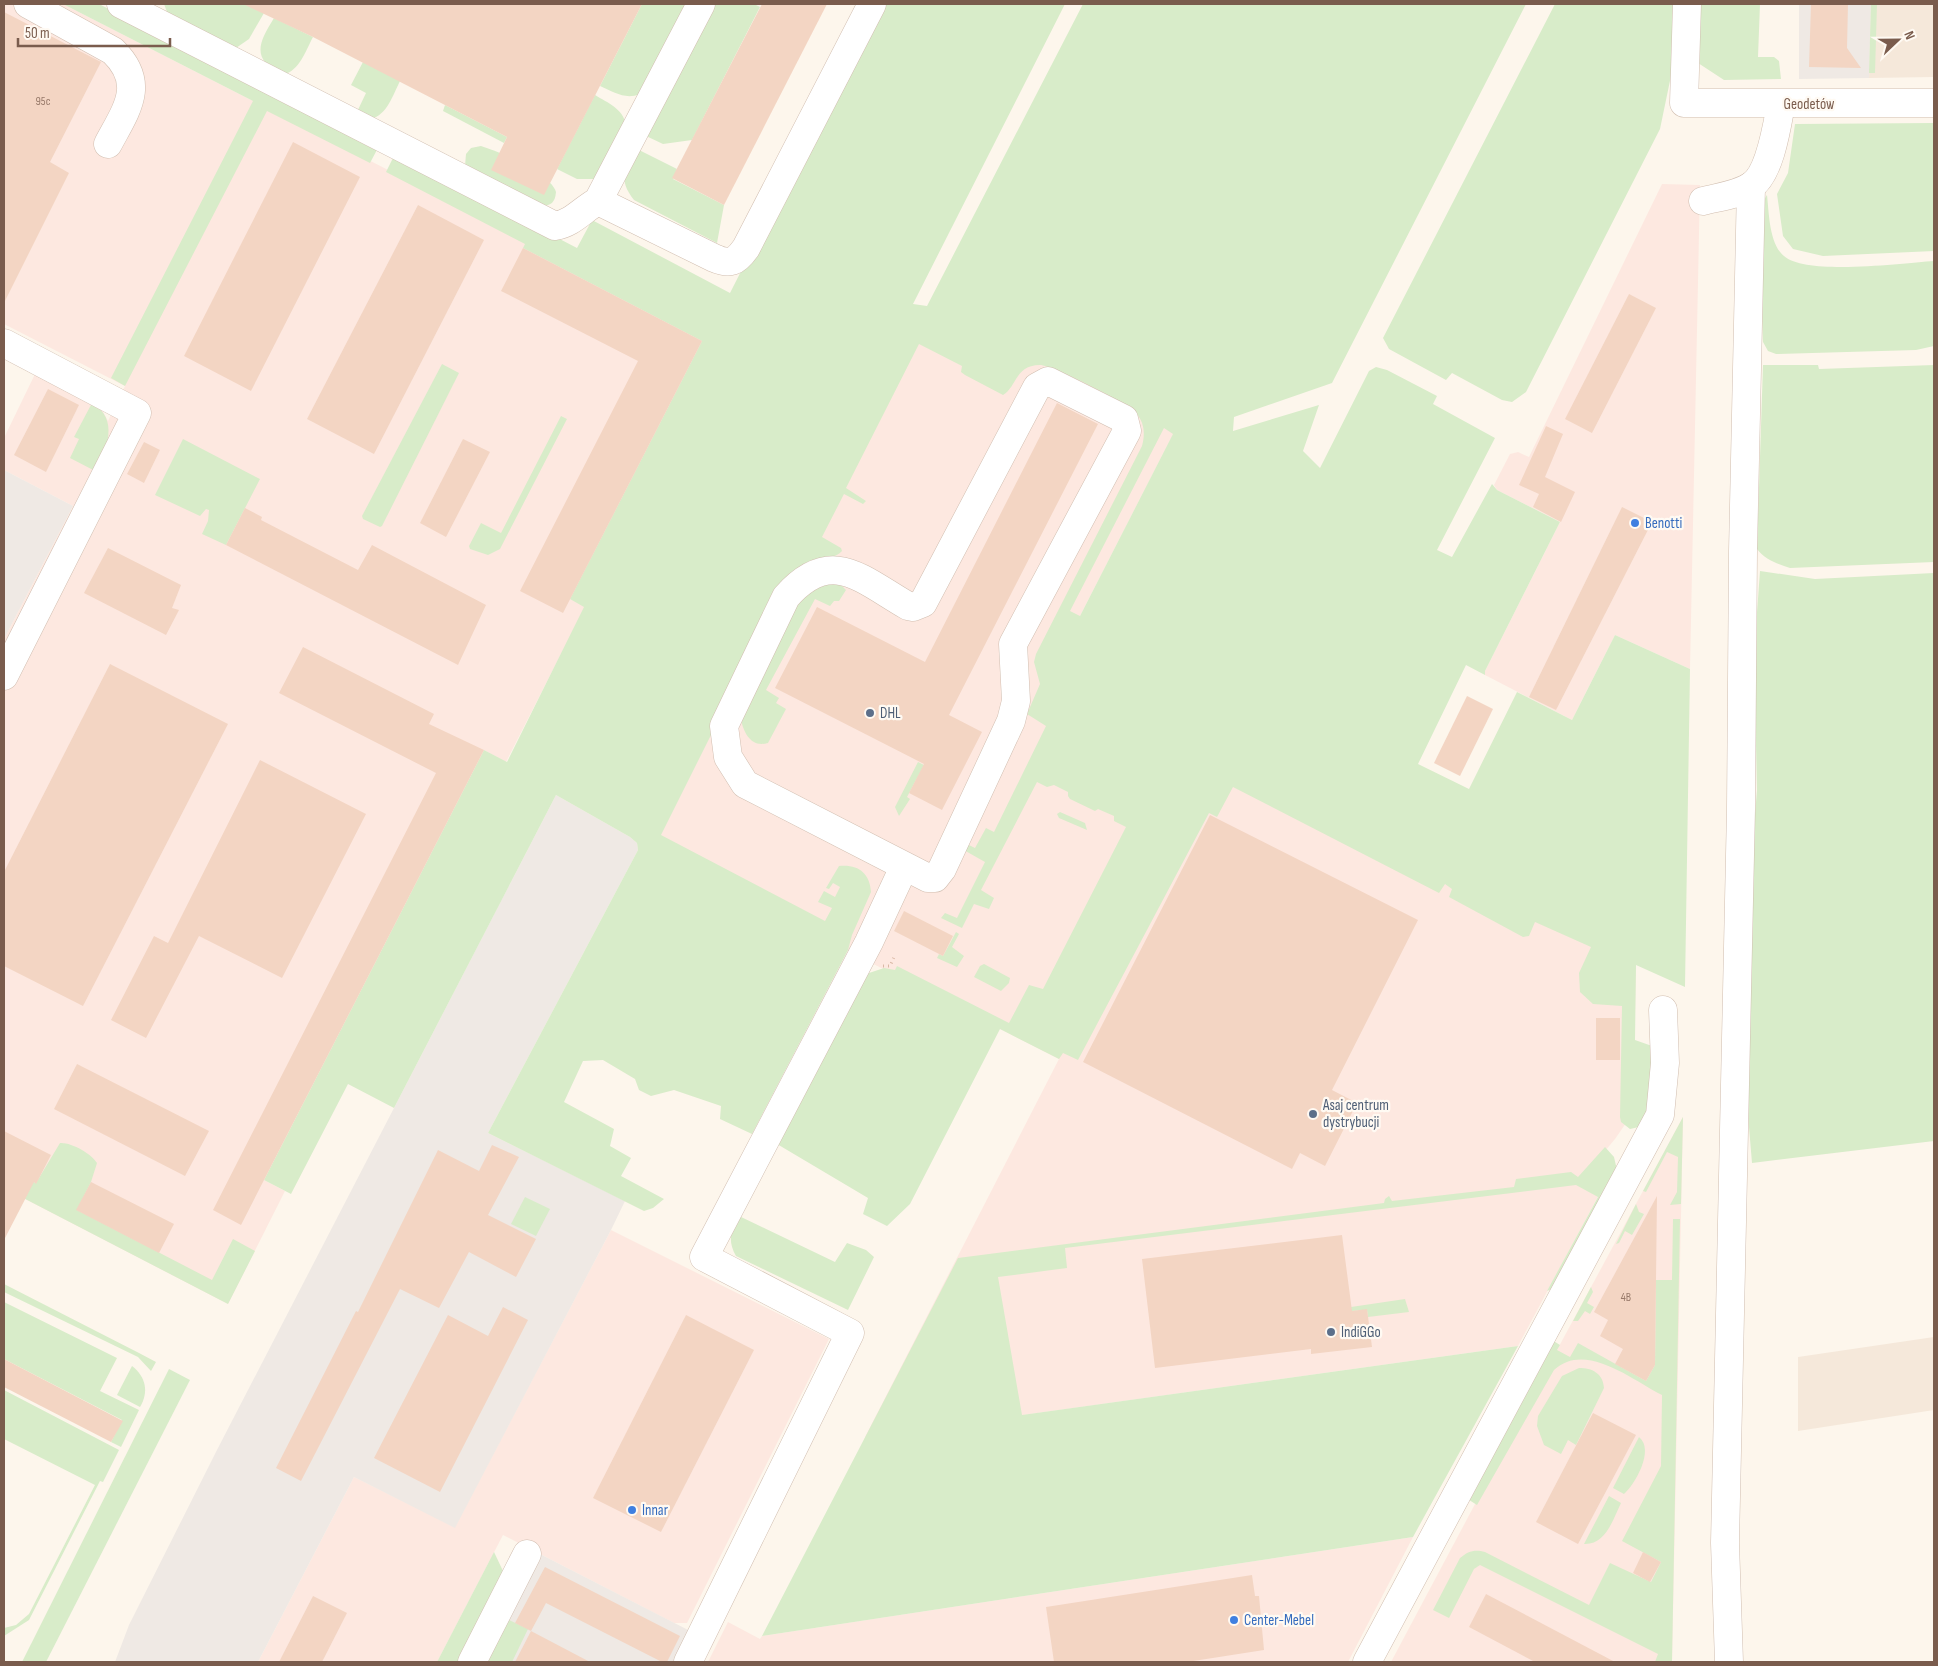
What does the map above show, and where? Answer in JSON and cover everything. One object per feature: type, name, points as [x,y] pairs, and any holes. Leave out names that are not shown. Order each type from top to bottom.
[{"type":"street","points":[[28,4],[113,51],[124,62],[132,88],[129,105],[108,144]]},
{"type":"street","points":[[121,4],[555,226],[573,219],[598,201],[701,4]]},
{"type":"street","points":[[598,201],[725,263],[738,259],[872,4]]},
{"type":"street","name":"Geodetów","points":[[1687,4],[1684,103],[1934,103]]},
{"type":"street","points":[[1703,201],[1752,186],[1763,173],[1775,135],[1781,104]]},
{"type":"street","points":[[1728,1662],[1724,1543],[1741,809],[1743,551],[1752,186]]},
{"type":"street","points":[[4,343],[137,413],[4,676]]},
{"type":"street","points":[[1048,381],[1055,383],[1124,419],[1127,431],[1126,438],[1013,644],[1016,701],[1012,721],[942,870],[935,878],[928,878],[904,867],[745,784],[728,757],[724,740],[726,718],[786,597],[799,583],[812,574],[827,570],[844,570],[908,606],[913,607],[923,603],[1036,387],[1048,381]]},
{"type":"street","points":[[688,1662],[850,1333],[704,1257],[869,942],[904,867]]},
{"type":"street","points":[[1367,1662],[1660,1115],[1665,1062],[1663,1010]]},
{"type":"street","points":[[472,1662],[527,1554]]},
{"type":"path","points":[[876,967],[890,966],[895,955]]},
{"type":"shaded area","points":[[4,4],[63,4],[721,340],[506,762],[484,750],[264,1180],[285,1191],[228,1304],[4,1188],[4,639],[73,506],[4,470],[4,438],[36,372],[102,410],[108,421],[125,386],[4,324]]},
{"type":"shaded area","points":[[1799,4],[1871,4],[1869,78],[1799,79]]},
{"type":"shaded area","points":[[1871,4],[1934,4],[1934,77],[1869,78]]},
{"type":"shaded area","points":[[1662,184],[1700,185],[1690,669],[1615,635],[1572,720],[1485,675],[1485,671],[1560,522],[1497,490],[1494,485],[1510,454],[1518,452],[1529,457]]},
{"type":"shaded area","points":[[912,304],[1180,421],[1080,616],[1636,964],[1633,1113],[1615,1139],[1579,1182],[1608,1178],[1518,1346],[865,1437],[1059,1059],[637,843]]},
{"type":"shaded area","points":[[4,470],[73,506],[4,639]]},
{"type":"shaded area","points":[[556,795],[630,837],[637,843],[638,850],[488,1133],[625,1201],[611,1230],[455,1528],[354,1477],[258,1662],[115,1662],[129,1625],[218,1448]]},
{"type":"shaded area","points":[[1683,1117],[1672,1662],[1391,1662],[1557,1350]]},
{"type":"shaded area","points":[[611,1230],[829,1339],[687,1623],[674,1623],[503,1535],[437,1662],[258,1662],[354,1477],[455,1527]]},
{"type":"shaded area","points":[[1934,1337],[1934,1410],[1798,1431],[1798,1357]]},
{"type":"shaded area","points":[[1413,1537],[1348,1662],[708,1662],[728,1622],[760,1639],[762,1636]]},
{"type":"shaded area","points":[[540,1554],[692,1632],[677,1662],[485,1662]]},
{"type":"green space","points":[[63,4],[99,4],[379,146],[370,163],[267,111],[125,386],[111,378],[253,101]]},
{"type":"green space","points":[[164,4],[246,4],[264,13],[249,39],[236,48],[167,12]]},
{"type":"green space","points":[[642,4],[690,4],[640,94],[624,96],[600,86]]},
{"type":"green space","points":[[711,4],[754,4],[760,7],[692,140],[663,144],[644,135]]},
{"type":"green space","points":[[877,4],[1065,4],[913,304],[927,306],[1083,4],[1526,4],[1332,383],[1234,417],[1233,431],[1319,405],[1303,451],[1320,468],[1369,371],[1376,367],[1387,370],[1437,396],[1433,404],[1495,438],[1437,550],[1452,557],[1492,484],[1497,490],[1560,522],[1485,671],[1485,675],[1466,665],[1418,764],[1469,789],[1517,692],[1572,720],[1615,635],[1690,669],[1685,987],[1636,965],[1635,1040],[1652,1046],[1653,1102],[1643,1126],[1630,1129],[1621,1122],[1620,1117],[1622,1006],[1593,1004],[1580,992],[1579,973],[1591,947],[1535,922],[1529,936],[1523,937],[1449,897],[1452,889],[1445,884],[1439,893],[1233,787],[1217,817],[1209,813],[1078,1060],[1063,1053],[1059,1059],[1000,1029],[910,1204],[887,1226],[863,1214],[868,1198],[777,1144],[866,974],[884,968],[895,970],[897,966],[1009,1023],[1029,985],[1043,989],[1126,827],[1114,821],[1114,816],[1098,809],[1095,811],[1070,799],[1068,792],[1054,785],[1047,787],[1037,782],[981,890],[994,898],[989,909],[974,904],[962,928],[941,918],[945,913],[957,918],[985,862],[962,849],[961,841],[975,848],[986,828],[994,832],[1046,726],[1027,714],[1040,684],[1034,662],[1036,654],[1142,446],[1144,433],[1141,421],[1130,408],[1059,371],[1040,365],[1032,366],[1021,372],[1003,395],[965,375],[961,372],[962,366],[919,344],[846,488],[866,501],[863,504],[844,494],[822,537],[841,548],[842,551],[833,557],[816,559],[801,565],[781,583],[715,727],[661,835],[825,921],[832,908],[818,902],[824,891],[835,897],[840,887],[833,883],[829,889],[826,888],[839,866],[857,868],[862,871],[870,885],[871,892],[852,935],[848,950],[752,1134],[720,1119],[721,1106],[674,1090],[651,1096],[639,1090],[635,1079],[603,1060],[583,1061],[564,1102],[614,1129],[610,1146],[631,1158],[621,1176],[664,1199],[653,1208],[644,1211],[488,1133],[638,850],[637,843],[630,837],[556,795],[394,1108],[348,1084],[291,1194],[264,1180],[484,750],[507,762],[584,607],[570,599],[702,341],[523,248],[525,244],[386,172],[395,154],[577,248],[592,220],[730,293]],"holes":[[[1164,428],[1173,434],[1080,616],[1070,611]]]},
{"type":"green space","points":[[1555,4],[1678,4],[1672,71],[1660,129],[1526,392],[1512,402],[1502,400],[1452,373],[1446,380],[1389,349],[1383,338]]},
{"type":"green space","points":[[1696,4],[1760,4],[1758,57],[1774,57],[1779,61],[1781,79],[1724,80],[1695,61]]},
{"type":"green space","points":[[1871,4],[1877,4],[1875,73],[1869,73]]},
{"type":"green space","points":[[274,18],[313,37],[298,65],[289,73],[283,75],[266,63],[260,50],[264,36]]},
{"type":"green space","points":[[363,62],[400,81],[385,109],[377,117],[371,119],[356,114],[366,93],[351,85]]},
{"type":"green space","points":[[595,95],[618,110],[626,124],[597,179],[577,179],[557,169]]},
{"type":"green space","points":[[445,105],[507,137],[504,143],[443,111]]},
{"type":"green space","points":[[1934,123],[1934,251],[1823,256],[1793,249],[1783,236],[1777,194],[1788,173],[1795,124]]},
{"type":"green space","points":[[481,146],[511,158],[535,171],[552,185],[556,192],[555,199],[550,204],[541,207],[465,166],[466,154],[471,148]]},
{"type":"green space","points":[[637,149],[677,169],[673,179],[724,205],[717,243],[634,200],[626,186],[625,174]]},
{"type":"green space","points":[[1767,195],[1775,244],[1784,256],[1796,262],[1813,266],[1856,267],[1934,261],[1934,346],[1916,350],[1776,354],[1768,351],[1763,342],[1761,264],[1762,219]]},
{"type":"green space","points":[[442,364],[459,373],[380,527],[363,519],[362,516]]},
{"type":"green space","points":[[1763,365],[1818,365],[1819,369],[1934,365],[1934,562],[1790,568],[1772,561],[1760,553],[1757,549]]},
{"type":"green space","points":[[92,403],[101,410],[108,426],[107,444],[97,472],[70,458],[79,439],[74,437]]},
{"type":"green space","points":[[561,416],[567,419],[500,549],[488,555],[470,549],[469,546],[481,523],[501,533]]},
{"type":"green space","points":[[183,439],[260,479],[226,545],[202,534],[208,521],[209,510],[206,509],[200,516],[155,495]]},
{"type":"green space","points":[[1760,571],[1815,579],[1934,573],[1934,1141],[1752,1163],[1744,1067],[1748,900],[1757,790],[1754,654]]},
{"type":"green space","points":[[838,582],[846,590],[839,601],[834,601],[830,606],[815,599],[766,690],[779,698],[776,703],[786,709],[768,743],[762,744],[753,741],[746,734],[741,720],[802,593],[810,584]]},
{"type":"green space","points":[[918,762],[924,765],[907,797],[910,799],[899,816],[895,807]]},
{"type":"green space","points":[[1060,812],[1085,823],[1087,830],[1059,818],[1057,814]]},
{"type":"green space","points":[[956,932],[959,934],[952,947],[964,956],[957,967],[937,958],[939,954],[943,956]]},
{"type":"green space","points":[[984,964],[1010,978],[1009,983],[1001,991],[974,977],[980,966]]},
{"type":"green space","points":[[1683,1117],[1681,1204],[1670,1205],[1677,1192],[1678,1157],[1667,1152],[1646,1192],[1643,1191]]},
{"type":"green space","points":[[60,1143],[70,1144],[81,1149],[97,1163],[91,1182],[77,1210],[212,1280],[233,1239],[255,1251],[228,1304],[4,1188],[4,1167],[36,1183]]},
{"type":"green space","points":[[1605,1147],[1614,1157],[1617,1170],[1561,1285],[1547,1291],[1598,1197],[1576,1185],[1065,1248],[1067,1268],[998,1277],[1022,1415],[1518,1346],[1413,1537],[762,1636],[958,1258],[1384,1203],[1385,1199],[1389,1196],[1392,1201],[1514,1187],[1516,1179],[1571,1172],[1578,1177]]},
{"type":"green space","points":[[525,1197],[550,1209],[536,1236],[511,1224]]},
{"type":"green space","points":[[1636,1204],[1639,1212],[1644,1214],[1632,1235],[1625,1231],[1619,1243],[1616,1244]]},
{"type":"green space","points":[[739,1216],[835,1262],[847,1243],[866,1250],[874,1257],[848,1310],[736,1256],[731,1236]]},
{"type":"green space","points":[[1673,1219],[1680,1219],[1672,1662],[1655,1662],[1658,1654],[1480,1565],[1474,1569],[1449,1618],[1433,1610],[1460,1558],[1469,1552],[1475,1551],[1485,1552],[1589,1605],[1610,1563],[1651,1582],[1661,1562],[1622,1541],[1661,1466],[1662,1395],[1622,1372],[1594,1361],[1580,1359],[1566,1362],[1554,1370],[1477,1505],[1466,1498],[1552,1340],[1560,1345],[1557,1350],[1570,1357],[1578,1343],[1646,1381],[1655,1365],[1656,1280],[1672,1280]]},
{"type":"green space","points":[[4,1284],[156,1362],[151,1371],[138,1357],[4,1292]]},
{"type":"green space","points":[[1591,1287],[1593,1292],[1587,1303],[1594,1307],[1590,1314],[1585,1311],[1578,1321],[1573,1321]]},
{"type":"green space","points":[[1405,1299],[1409,1312],[1368,1317],[1367,1310],[1351,1311],[1351,1307]]},
{"type":"green space","points":[[4,1302],[117,1358],[100,1391],[139,1410],[121,1447],[111,1442],[122,1420],[4,1359]]},
{"type":"green space","points":[[132,1366],[137,1370],[145,1385],[145,1396],[140,1407],[117,1395]]},
{"type":"green space","points":[[1579,1368],[1596,1372],[1602,1379],[1604,1388],[1576,1445],[1568,1440],[1561,1454],[1544,1445],[1537,1426],[1538,1416],[1562,1376]]},
{"type":"green space","points":[[169,1369],[190,1380],[46,1662],[22,1662]]},
{"type":"green space","points":[[4,1390],[119,1450],[103,1482],[100,1481],[29,1620],[4,1636],[4,1628],[16,1625],[29,1614],[95,1485],[4,1439]]},
{"type":"green space","points":[[1639,1437],[1645,1450],[1642,1467],[1624,1494],[1613,1488]]},
{"type":"green space","points":[[1609,1496],[1621,1503],[1612,1523],[1598,1540],[1584,1544]]},
{"type":"green space","points":[[494,1552],[503,1571],[465,1662],[437,1662]]},
{"type":"green space","points":[[507,1619],[528,1629],[512,1662],[485,1662]]},
{"type":"building","points":[[243,4],[642,4],[544,195],[491,170],[507,137],[313,37]]},
{"type":"building","points":[[762,4],[827,4],[724,205],[672,178]]},
{"type":"building","points":[[1811,4],[1848,4],[1847,48],[1861,68],[1809,67]]},
{"type":"building","points":[[4,12],[101,62],[50,162],[69,173],[4,303]]},
{"type":"building","points":[[293,142],[360,177],[251,391],[184,356]]},
{"type":"building","points":[[418,205],[484,240],[374,454],[307,419]]},
{"type":"building","points":[[523,248],[702,341],[563,613],[520,591],[638,361],[501,291]]},
{"type":"building","points":[[1629,294],[1656,308],[1592,433],[1565,419]]},
{"type":"building","points":[[48,389],[79,405],[46,472],[14,455]]},
{"type":"building","points":[[1057,403],[1098,424],[949,715],[982,732],[942,810],[909,793],[924,764],[775,688],[817,607],[925,662]]},
{"type":"building","points":[[1546,426],[1563,434],[1545,477],[1575,492],[1561,522],[1533,507],[1539,494],[1519,485]]},
{"type":"building","points":[[463,439],[490,452],[446,537],[420,523]]},
{"type":"building","points":[[144,442],[160,450],[144,483],[127,474]]},
{"type":"building","points":[[1622,507],[1652,522],[1556,710],[1529,697]]},
{"type":"building","points":[[245,508],[262,517],[261,520],[358,570],[372,545],[486,605],[458,665],[226,545]]},
{"type":"building","points":[[108,548],[181,585],[172,608],[179,610],[166,635],[84,593]]},
{"type":"building","points":[[303,647],[434,714],[429,724],[484,750],[241,1225],[213,1210],[436,773],[279,693]]},
{"type":"building","points":[[110,664],[228,724],[83,1006],[4,966],[4,872]]},
{"type":"building","points":[[1467,696],[1493,709],[1460,776],[1434,763]]},
{"type":"building","points":[[260,760],[366,814],[282,978],[199,936],[146,1038],[111,1020],[154,936],[168,943]]},
{"type":"building","points":[[1210,815],[1418,920],[1332,1090],[1357,1103],[1325,1166],[1300,1153],[1292,1169],[1083,1062]]},
{"type":"building","points":[[904,911],[953,936],[943,956],[894,931]]},
{"type":"building","points":[[1596,1018],[1620,1018],[1620,1060],[1596,1060]]},
{"type":"building","points":[[77,1064],[209,1131],[185,1176],[54,1109]]},
{"type":"building","points":[[4,1131],[51,1155],[36,1184],[34,1182],[4,1240]]},
{"type":"building","points":[[492,1145],[519,1157],[488,1215],[536,1239],[516,1277],[469,1252],[439,1308],[400,1289],[301,1481],[276,1468],[356,1311],[358,1312],[438,1150],[479,1171]]},
{"type":"building","points":[[91,1182],[174,1224],[159,1253],[76,1210]]},
{"type":"building","points":[[1657,1196],[1655,1365],[1646,1381],[1615,1364],[1623,1349],[1600,1336],[1608,1320],[1594,1312]]},
{"type":"building","points":[[1342,1235],[1352,1311],[1367,1309],[1372,1347],[1311,1354],[1311,1349],[1155,1368],[1142,1259]]},
{"type":"building","points":[[503,1307],[528,1320],[440,1492],[374,1458],[448,1315],[488,1336]]},
{"type":"building","points":[[686,1315],[754,1350],[661,1532],[593,1498]]},
{"type":"building","points":[[4,1359],[123,1421],[111,1442],[4,1387]]},
{"type":"building","points":[[1593,1413],[1636,1435],[1578,1544],[1536,1522]]},
{"type":"building","points":[[1643,1552],[1661,1562],[1650,1582],[1633,1573]]},
{"type":"building","points":[[545,1567],[680,1636],[667,1662],[662,1662],[546,1603],[531,1631],[515,1623]]},
{"type":"building","points":[[1252,1575],[1255,1596],[1259,1596],[1264,1650],[1187,1662],[1054,1662],[1046,1607]]},
{"type":"building","points":[[1486,1594],[1615,1662],[1535,1662],[1469,1627]]},
{"type":"building","points":[[313,1596],[347,1613],[322,1662],[279,1662]]},
{"type":"building","points":[[531,1631],[590,1662],[515,1662]]},
{"type":"place","name":"Benotti","points":[[1635,523]]},
{"type":"place","name":"DHL","points":[[870,713]]},
{"type":"place","name":"Asaj centrum dystrybucji","points":[[1313,1114]]},
{"type":"place","name":"IndiGGo","points":[[1331,1332]]},
{"type":"place","name":"Innar","points":[[632,1510]]},
{"type":"place","name":"Center-Mebel","points":[[1234,1620]]}]
